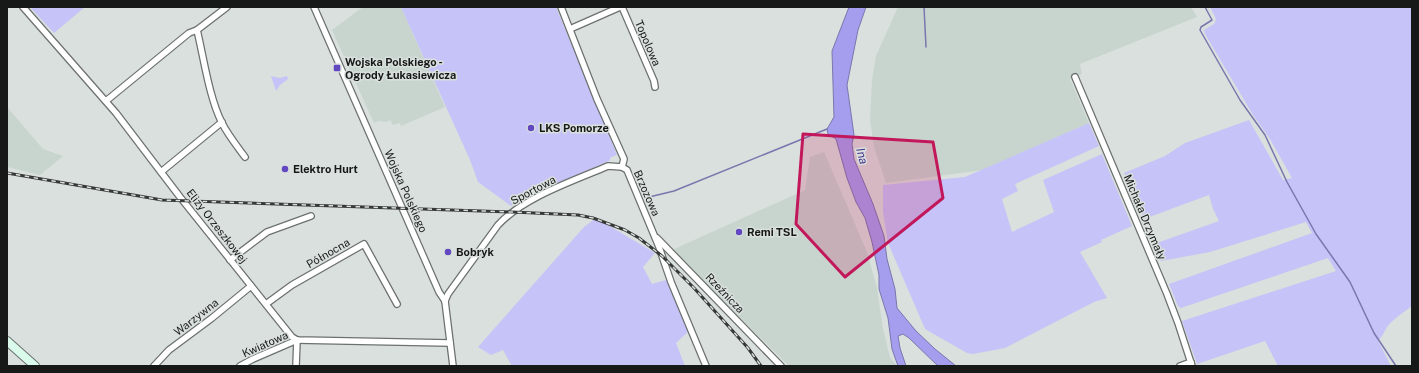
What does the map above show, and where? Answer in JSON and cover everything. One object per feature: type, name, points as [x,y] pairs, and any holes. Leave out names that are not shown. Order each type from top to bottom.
[{"type":"street","name":"Elizy Orzeszkowej","points":[[23,7],[106,101],[230,260],[292,337],[297,340]]},
{"type":"street","points":[[106,101],[189,33],[197,30],[227,7]]},
{"type":"street","name":"Wojska Polskiego","points":[[314,7],[439,292],[445,301],[453,366]]},
{"type":"street","name":"Brzozowa","points":[[561,7],[597,99],[624,159],[622,167],[627,170],[706,366]]},
{"type":"street","points":[[570,29],[621,7]]},
{"type":"street","name":"Topolowa","points":[[621,7],[654,81],[655,87]]},
{"type":"street","points":[[197,30],[214,102],[222,122],[231,138],[245,157]]},
{"type":"street","name":"Michała Drzymały","points":[[1075,77],[1167,294],[1191,364]]},
{"type":"street","points":[[161,172],[222,122]]},
{"type":"street","name":"Sportowa","points":[[445,301],[448,294],[504,218],[532,200],[608,166],[622,167]]},
{"type":"street","points":[[230,260],[267,232],[311,216]]},
{"type":"street","name":"Rzeźnicza","points":[[654,235],[781,366]]},
{"type":"street","name":"Północna","points":[[266,304],[292,285],[364,244],[397,304]]},
{"type":"street","name":"Warzywna","points":[[154,366],[169,350],[212,318],[251,286]]},
{"type":"street","points":[[296,366],[297,340],[450,342]]},
{"type":"street","name":"Kwiatowa","points":[[240,366],[253,358],[297,340]]},
{"type":"street","points":[[7,341],[35,366]]},
{"type":"street","points":[[1180,366],[1191,364]]},
{"type":"highlighted area","points":[[803,134],[933,142],[943,198],[845,277],[796,224]]},
{"type":"shaded area","points":[[30,7],[85,7],[54,33]]},
{"type":"shaded area","points":[[363,7],[401,7],[445,107],[401,126],[400,123],[393,125],[390,120],[386,122],[378,121],[374,123],[332,30]]},
{"type":"shaded area","name":"LKS Pomorze","points":[[401,7],[556,7],[617,155],[611,157],[609,161],[546,188],[540,185],[534,185],[526,198],[511,206],[478,182],[470,160]]},
{"type":"shaded area","points":[[849,7],[866,7],[858,30],[847,85],[854,135],[852,144],[854,159],[873,204],[884,236],[887,259],[895,289],[897,308],[916,331],[956,366],[938,366],[903,334],[898,336],[906,366],[898,366],[892,349],[888,318],[879,289],[879,275],[865,218],[856,202],[847,178],[836,139],[828,134],[827,129],[834,117],[832,51]]},
{"type":"shaded area","points":[[898,7],[1191,7],[1197,17],[1080,64],[1082,74],[1070,79],[1089,123],[983,170],[886,183],[874,147],[870,120],[872,80],[876,56]]},
{"type":"shaded area","points":[[1210,7],[1412,7],[1412,306],[1389,324],[1378,341],[1391,366],[1278,366],[1265,341],[1197,364],[1182,321],[1336,271],[1328,258],[1181,308],[1178,306],[1169,284],[1312,233],[1306,222],[1210,252],[1161,261],[1154,244],[1219,221],[1213,209],[1209,195],[1144,219],[1124,173],[1165,156],[1185,143],[1249,120],[1283,180],[1292,178],[1270,139],[1253,115],[1205,34],[1204,30],[1214,24],[1216,19]]},
{"type":"shaded area","points":[[271,76],[280,78],[287,76],[288,79],[280,85],[276,91]]},
{"type":"shaded area","points":[[7,107],[43,149],[63,156],[40,175],[7,167]]},
{"type":"shaded area","points":[[1089,123],[1099,146],[1015,184],[1018,191],[1002,199],[1012,232],[1054,212],[1043,180],[1102,154],[1132,226],[1101,240],[1102,242],[1080,252],[1107,298],[1094,302],[1005,348],[973,354],[967,353],[925,329],[888,243],[883,212],[883,185],[965,177]]},
{"type":"shaded area","points":[[824,152],[867,252],[877,288],[883,329],[890,357],[897,366],[789,366],[672,250],[805,190],[810,157]]},
{"type":"shaded area","points":[[596,218],[655,253],[643,267],[652,284],[666,280],[690,330],[676,343],[685,366],[512,366],[503,350],[491,355],[478,347],[584,227]]},
{"type":"waterway","points":[[924,7],[926,47]]},
{"type":"waterway","points":[[1205,7],[1212,20],[1201,27],[1200,30],[1240,100],[1265,135],[1287,182],[1316,234],[1350,282],[1374,333],[1396,366]]},
{"type":"waterway","points":[[645,198],[674,191],[827,129]]},
{"type":"railway","points":[[7,173],[162,200],[512,212],[578,215],[593,218],[625,230],[639,238],[662,256],[694,288],[748,348],[761,366]]},
{"type":"place","name":"Wojska Polskiego - Ogrody Łukasiewicza","points":[[337,68]]},
{"type":"place","name":"LKS Pomorze","points":[[531,128]]},
{"type":"place","name":"Elektro Hurt","points":[[285,169]]},
{"type":"place","name":"Remi TSL","points":[[739,232]]},
{"type":"place","name":"Bobryk","points":[[448,252]]},
{"type":"water label","name":"Ina","points":[[862,156]]}]
